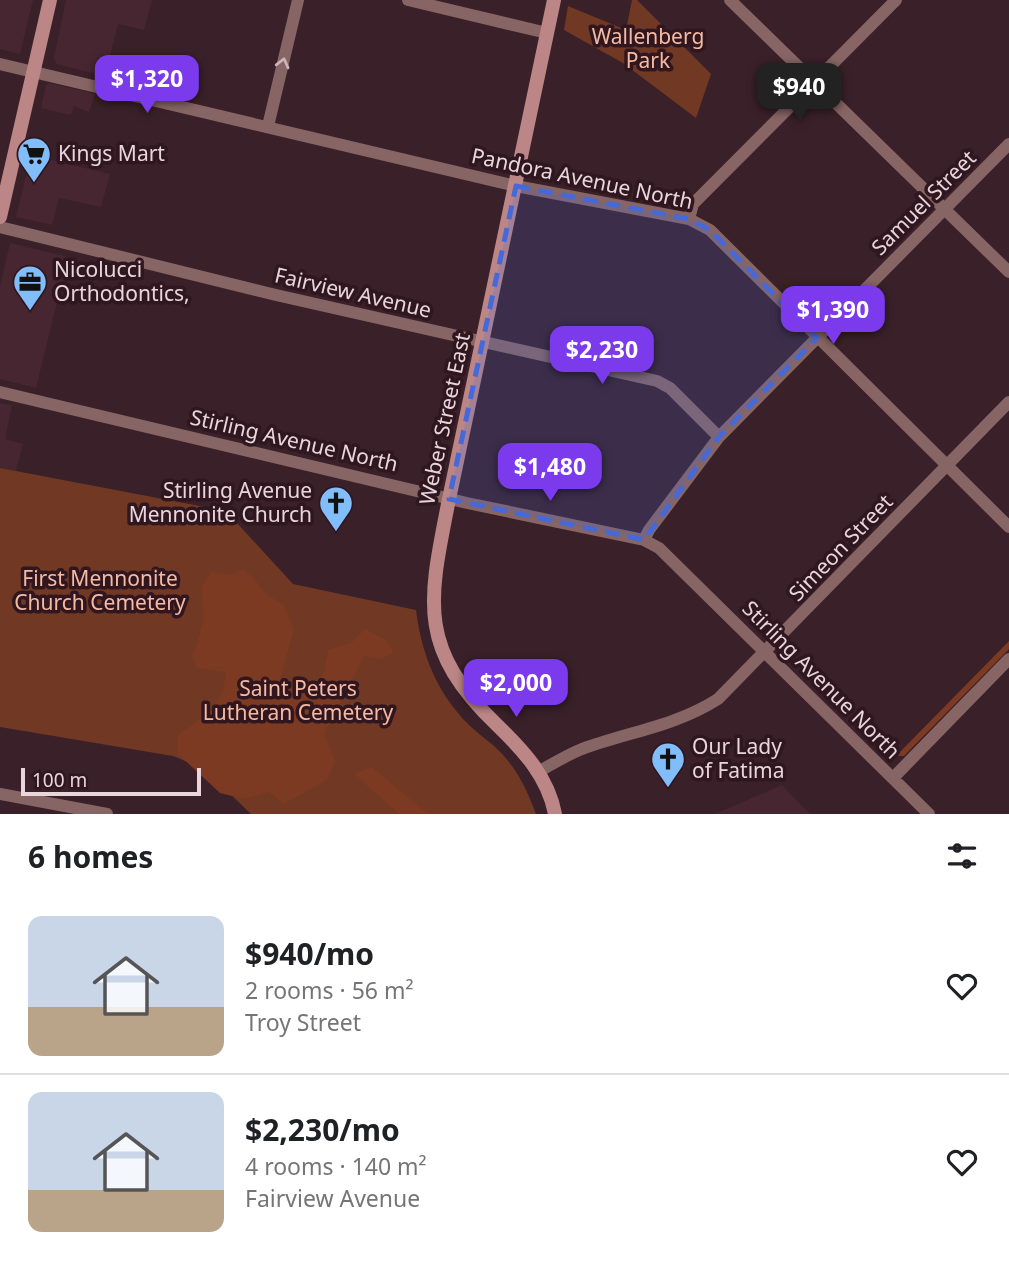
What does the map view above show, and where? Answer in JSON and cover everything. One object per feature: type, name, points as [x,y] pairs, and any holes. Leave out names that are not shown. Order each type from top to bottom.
[{"type":"main road","points":[[0,217],[50,0]]},
{"type":"main road","name":"Weber Street East","points":[[554,0],[449,499],[434,578],[433,598],[437,637],[457,679],[538,772],[553,802],[555,814]]},
{"type":"street","points":[[268,126],[298,0]]},
{"type":"street","points":[[408,0],[547,33]]},
{"type":"street","points":[[730,0],[1009,272]]},
{"type":"street","points":[[689,219],[694,204],[896,0]]},
{"type":"street","name":"Pandora Avenue North","points":[[0,64],[516,186],[689,219],[710,230],[1009,527]]},
{"type":"street","name":"Samuel Street","points":[[644,540],[719,437],[1009,144]]},
{"type":"street","name":"Fairview Avenue","points":[[0,227],[482,343],[657,381],[670,387],[719,437]]},
{"type":"street","name":"Stirling Avenue North","points":[[0,392],[449,499],[644,540],[659,548],[929,814]]},
{"type":"street","name":"Simeon Street","points":[[538,772],[580,750],[666,725],[701,710],[729,691],[1009,402]]},
{"type":"street","points":[[893,778],[1009,659]]},
{"type":"street","points":[[0,794],[107,814]]},
{"type":"highlighted area","points":[[516,186],[689,219],[710,230],[817,338],[719,437],[644,540],[449,499]]},
{"type":"shaded area","points":[[0,0],[33,0],[20,54],[0,49]]},
{"type":"shaded area","points":[[66,0],[152,0],[144,30],[118,24],[105,76],[56,64],[54,58]]},
{"type":"shaded area","points":[[49,83],[95,94],[89,112],[74,106],[71,115],[41,108],[46,85]]},
{"type":"shaded area","points":[[31,155],[110,174],[101,207],[59,198],[52,225],[16,217]]},
{"type":"shaded area","points":[[10,243],[68,257],[36,388],[0,379],[0,287]]},
{"type":"shaded area","points":[[0,403],[12,405],[5,439],[23,444],[16,471],[0,468]]},
{"type":"shaded area","points":[[782,785],[810,814],[715,814],[752,798]]},
{"type":"green space","name":"Wallenberg Park","points":[[632,0],[637,0],[711,74],[696,118],[623,63],[564,30],[568,6],[626,30]]},
{"type":"green space","points":[[0,468],[226,511],[293,584],[416,610],[425,652],[435,678],[449,702],[462,718],[508,761],[524,786],[536,814],[251,814],[205,773],[173,756],[0,727]]},
{"type":"green space","name":"Saint Peters Lutheran Cemetery","points":[[243,569],[266,594],[284,605],[294,629],[279,684],[290,697],[315,691],[324,671],[328,650],[351,643],[365,629],[386,640],[394,652],[382,659],[364,656],[324,734],[335,761],[327,780],[284,804],[269,792],[244,799],[220,793],[177,753],[178,735],[211,710],[221,694],[226,672],[197,668],[191,656],[197,646],[203,619],[202,586],[212,571],[230,575]]},
{"type":"green space","points":[[1009,641],[1009,649],[904,756],[896,756]]},
{"type":"green space","points":[[372,767],[428,814],[399,814],[354,774]]},
{"type":"place","name":"Kings Mart","points":[[34,184]]},
{"type":"place","name":"Nicolucci Orthodontics,","points":[[30,312]]},
{"type":"place","name":"Stirling Avenue Mennonite Church","points":[[336,533]]},
{"type":"place","name":"Our Lady of Fatima","points":[[668,789]]},
{"type":"park label","name":"First Mennonite Church Cemetery","points":[[100,591]]}]
